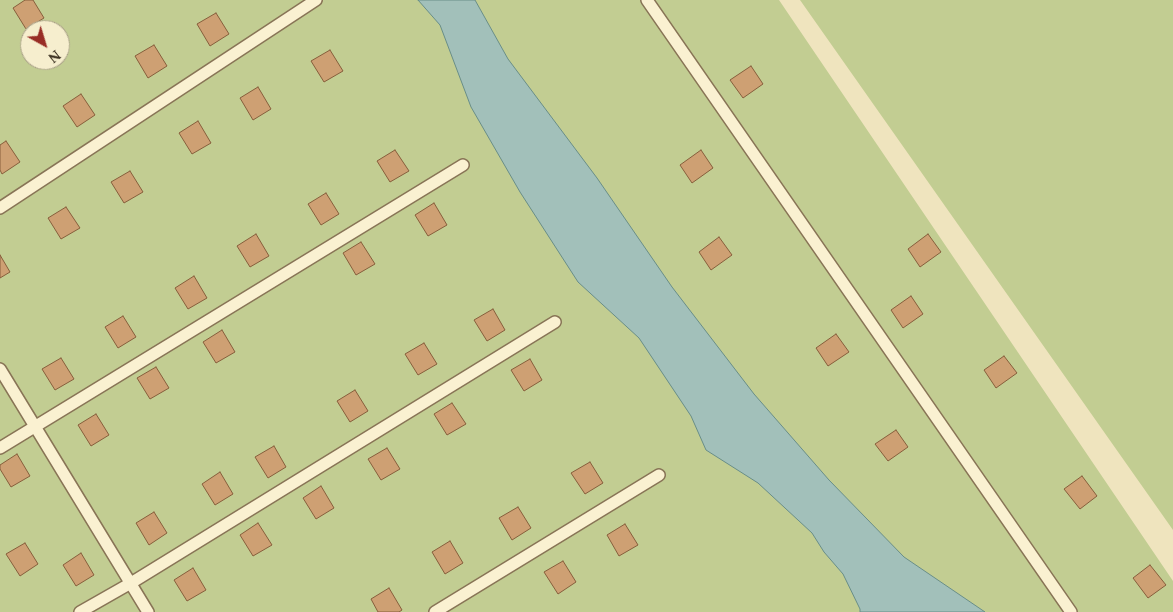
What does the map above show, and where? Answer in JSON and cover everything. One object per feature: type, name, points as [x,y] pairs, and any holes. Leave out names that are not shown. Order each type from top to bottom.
[{"type":"lane","points":[[0,208],[316,0]]},
{"type":"lane","points":[[648,0],[1071,612]]},
{"type":"lane","points":[[0,448],[463,165]]},
{"type":"lane","points":[[80,612],[131,583],[555,322]]},
{"type":"lane","points":[[0,370],[148,612]]},
{"type":"lane","points":[[435,612],[659,475]]},
{"type":"green space","points":[[0,0],[779,0],[1173,581],[1173,612],[0,612]]},
{"type":"green space","points":[[800,0],[1173,0],[1173,530]]},
{"type":"water","points":[[418,0],[475,0],[508,59],[597,178],[672,287],[754,394],[829,480],[904,557],[985,612],[860,612],[843,574],[824,552],[812,533],[758,483],[706,450],[691,416],[639,338],[578,282],[520,192],[471,107],[440,25]]},
{"type":"building","points":[[25,0],[33,0],[44,18],[41,20],[20,20],[13,8]]},
{"type":"building","points":[[216,13],[229,34],[210,46],[197,24]]},
{"type":"building","points":[[154,45],[167,66],[148,78],[135,56]]},
{"type":"building","points":[[330,50],[343,71],[324,82],[311,61]]},
{"type":"building","points":[[751,66],[763,84],[743,98],[730,80]]},
{"type":"building","points":[[258,87],[271,109],[253,120],[240,98]]},
{"type":"building","points":[[81,94],[95,115],[77,127],[63,106]]},
{"type":"building","points":[[198,121],[211,143],[192,154],[179,133]]},
{"type":"building","points":[[6,141],[20,162],[2,174],[0,170],[0,145]]},
{"type":"building","points":[[395,150],[409,171],[390,182],[377,161]]},
{"type":"building","points":[[701,150],[713,168],[692,183],[680,165]]},
{"type":"building","points":[[130,171],[143,192],[124,203],[111,182]]},
{"type":"building","points":[[326,193],[339,214],[321,225],[308,204]]},
{"type":"building","points":[[434,203],[447,225],[428,236],[415,215]]},
{"type":"building","points":[[66,207],[80,228],[61,239],[48,218]]},
{"type":"building","points":[[256,234],[269,256],[250,267],[237,246]]},
{"type":"building","points":[[928,234],[941,252],[920,267],[908,249]]},
{"type":"building","points":[[719,237],[732,255],[711,270],[699,252]]},
{"type":"building","points":[[361,242],[375,264],[356,275],[343,253]]},
{"type":"building","points":[[0,255],[10,272],[0,278]]},
{"type":"building","points":[[194,276],[207,298],[188,309],[175,288]]},
{"type":"building","points":[[911,296],[923,314],[903,328],[891,310]]},
{"type":"building","points":[[493,309],[505,330],[487,341],[474,320]]},
{"type":"building","points":[[123,316],[136,337],[118,348],[105,327]]},
{"type":"building","points":[[222,330],[235,352],[216,363],[203,342]]},
{"type":"building","points":[[836,334],[849,352],[828,366],[816,348]]},
{"type":"building","points":[[424,343],[437,364],[418,375],[405,354]]},
{"type":"building","points":[[1004,356],[1017,373],[996,388],[984,370]]},
{"type":"building","points":[[61,358],[74,379],[55,390],[42,369]]},
{"type":"building","points":[[530,359],[542,380],[524,391],[511,370]]},
{"type":"building","points":[[156,367],[169,388],[150,399],[137,378]]},
{"type":"building","points":[[355,390],[368,411],[350,422],[337,401]]},
{"type":"building","points":[[452,403],[466,424],[447,435],[434,414]]},
{"type":"building","points":[[96,414],[109,435],[91,446],[78,425]]},
{"type":"building","points":[[896,430],[908,447],[888,461],[875,444]]},
{"type":"building","points":[[274,446],[286,467],[268,478],[255,457]]},
{"type":"building","points":[[387,448],[400,469],[381,480],[368,459]]},
{"type":"building","points":[[17,454],[30,476],[11,487],[0,469],[0,465]]},
{"type":"building","points":[[590,462],[603,483],[585,494],[571,473]]},
{"type":"building","points":[[220,472],[233,494],[215,505],[202,484]]},
{"type":"building","points":[[1082,476],[1097,496],[1080,509],[1064,489]]},
{"type":"building","points":[[321,486],[334,508],[316,519],[303,498]]},
{"type":"building","points":[[518,507],[531,528],[512,540],[499,518]]},
{"type":"building","points":[[154,512],[167,533],[149,545],[136,523]]},
{"type":"building","points":[[258,523],[272,545],[253,556],[240,535]]},
{"type":"building","points":[[625,524],[638,545],[619,556],[607,535]]},
{"type":"building","points":[[450,541],[463,563],[445,574],[432,552]]},
{"type":"building","points":[[25,543],[38,564],[20,576],[6,554]]},
{"type":"building","points":[[81,553],[94,575],[76,586],[63,565]]},
{"type":"building","points":[[563,561],[576,582],[558,594],[544,572]]},
{"type":"building","points":[[1150,565],[1166,585],[1148,598],[1133,578]]},
{"type":"building","points":[[193,568],[206,590],[187,601],[174,580]]},
{"type":"building","points":[[389,588],[402,610],[399,612],[378,612],[371,599]]}]
